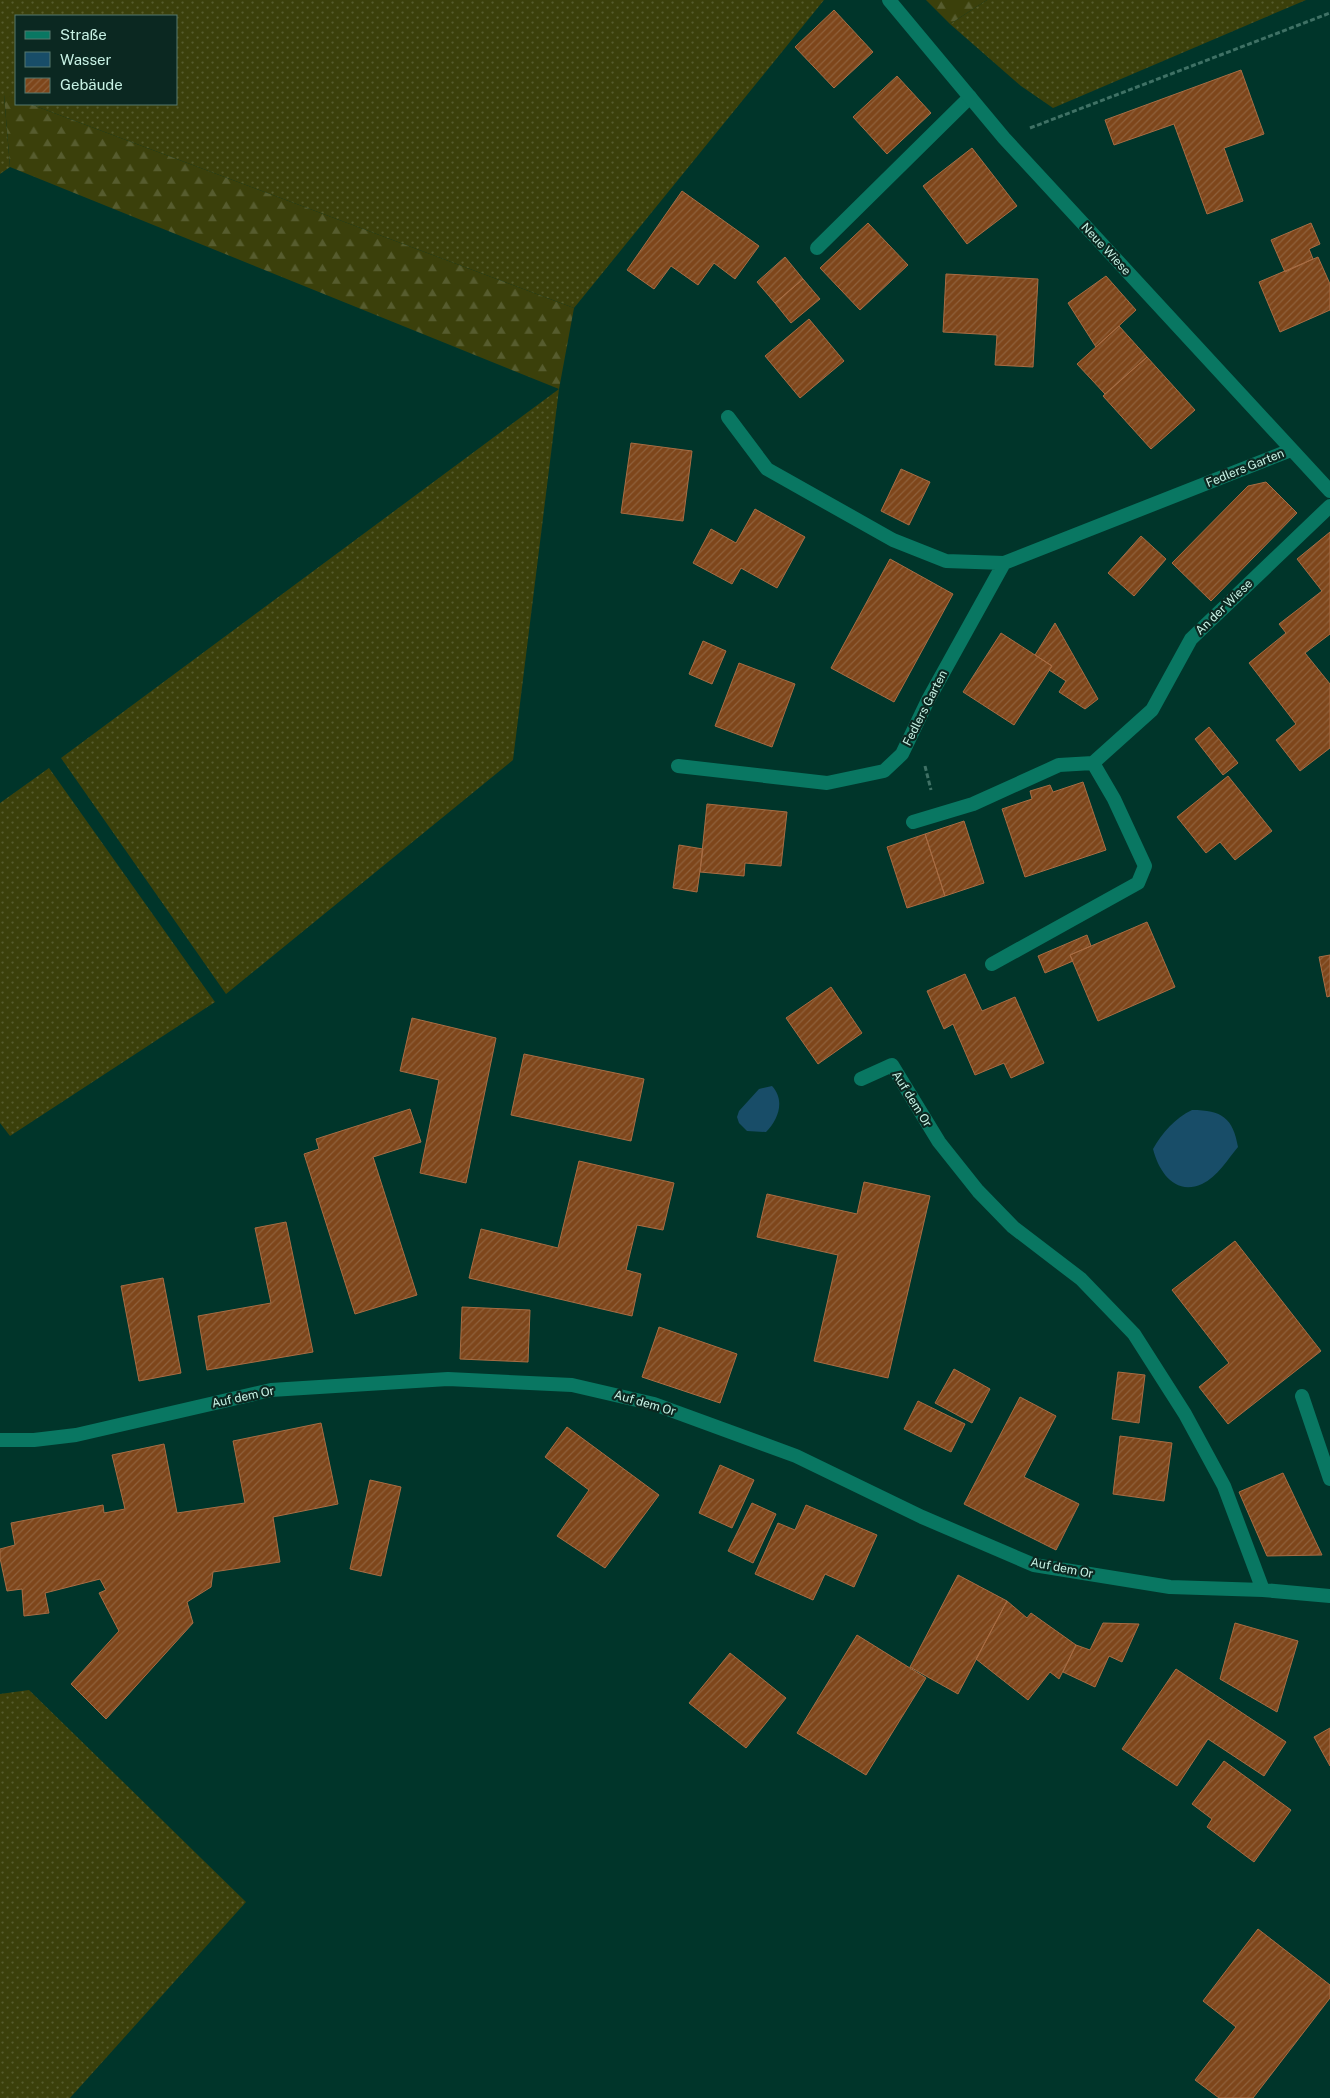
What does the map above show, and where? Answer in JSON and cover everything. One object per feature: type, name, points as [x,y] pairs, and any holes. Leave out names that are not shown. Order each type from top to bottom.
[{"type":"street","name":"Neue Wiese","points":[[889,0],[1004,138],[1330,491]]},
{"type":"street","points":[[817,248],[970,97]]},
{"type":"street","name":"Fedlers Garten","points":[[728,417],[767,469],[892,540],[946,562],[1004,564],[1291,450]]},
{"type":"street","name":"An der Wiese","points":[[1093,763],[1152,710],[1191,638],[1330,506]]},
{"type":"street","name":"Fedlers Garten","points":[[678,766],[827,783],[884,771],[902,754],[1004,564]]},
{"type":"street","points":[[913,822],[974,804],[1059,765],[1093,763],[1114,799],[1145,866],[1138,884],[992,964]]},
{"type":"street","name":"Auf dem Or","points":[[860,1079],[892,1065],[939,1142],[978,1191],[1013,1227],[1081,1279],[1134,1334],[1185,1414],[1224,1486],[1263,1590]]},
{"type":"street","name":"Auf dem Or","points":[[0,1440],[34,1440],[76,1435],[271,1390],[448,1379],[572,1385],[654,1404],[796,1456],[922,1517],[1034,1565],[1170,1587],[1263,1590],[1330,1596]]},
{"type":"street","points":[[1302,1396],[1330,1480]]},
{"type":"path","points":[[1004,138],[1330,14]]},
{"type":"path","points":[[916,725],[936,815]]},
{"type":"green space","points":[[0,0],[824,0],[574,308],[33,105],[178,105],[178,15],[15,15],[15,99],[4,95],[10,167],[0,174]]},
{"type":"green space","points":[[926,0],[987,0],[950,24]]},
{"type":"green space","points":[[987,0],[1306,0],[1053,108],[1021,86],[950,24]]},
{"type":"green space","points":[[4,94],[15,99],[15,105],[33,105],[574,308],[559,389],[10,167]]},
{"type":"green space","points":[[559,389],[513,760],[226,994],[61,758]]},
{"type":"green space","points":[[49,768],[215,1002],[10,1136],[0,1123],[0,803]]},
{"type":"green space","points":[[29,1690],[246,1902],[70,2098],[0,2098],[0,1694]]},
{"type":"water","points":[[772,1086],[778,1097],[779,1109],[771,1127],[766,1132],[747,1131],[739,1123],[737,1117],[739,1111],[759,1089]]},
{"type":"water","points":[[1192,1110],[1211,1112],[1224,1118],[1233,1129],[1238,1147],[1213,1177],[1202,1184],[1184,1187],[1170,1180],[1164,1173],[1159,1166],[1153,1149],[1160,1137],[1170,1126]]},
{"type":"building","points":[[834,10],[873,52],[834,88],[795,47]]},
{"type":"building","points":[[1241,70],[1264,134],[1224,148],[1243,201],[1207,214],[1174,124],[1114,145],[1105,120]]},
{"type":"building","points":[[897,76],[931,113],[887,154],[853,117]]},
{"type":"building","points":[[972,148],[1017,206],[967,244],[923,186]]},
{"type":"building","points":[[682,191],[759,246],[735,279],[714,263],[698,285],[671,266],[654,289],[627,270]]},
{"type":"building","points":[[868,223],[908,265],[860,310],[820,268]]},
{"type":"building","points":[[1311,223],[1320,244],[1309,249],[1313,259],[1285,272],[1271,240]]},
{"type":"building","points":[[785,257],[803,279],[775,303],[757,282]]},
{"type":"building","points":[[1318,257],[1330,284],[1330,310],[1280,332],[1259,282]]},
{"type":"building","points":[[946,274],[1038,279],[1033,367],[995,365],[997,335],[943,332]]},
{"type":"building","points":[[1106,276],[1136,310],[1096,347],[1068,303]]},
{"type":"building","points":[[803,279],[820,299],[791,323],[775,303]]},
{"type":"building","points":[[809,319],[844,361],[800,398],[765,356]]},
{"type":"building","points":[[1119,326],[1147,357],[1105,394],[1077,364]]},
{"type":"building","points":[[1147,357],[1195,410],[1151,449],[1103,396]]},
{"type":"building","points":[[631,443],[692,451],[683,521],[621,513]]},
{"type":"building","points":[[901,469],[930,482],[909,525],[881,511]]},
{"type":"building","points":[[1266,482],[1297,513],[1211,601],[1172,563],[1248,486]]},
{"type":"building","points":[[755,509],[805,537],[777,588],[741,568],[732,584],[693,563],[711,529],[736,543]]},
{"type":"building","points":[[1330,532],[1330,634],[1305,653],[1330,684],[1330,748],[1300,771],[1276,740],[1296,724],[1249,663],[1286,633],[1279,624],[1322,591],[1297,559]]},
{"type":"building","points":[[1141,536],[1166,559],[1134,596],[1108,573]]},
{"type":"building","points":[[890,559],[953,594],[894,702],[831,668]]},
{"type":"building","points":[[1055,623],[1098,699],[1085,709],[1059,692],[1066,681],[1049,670],[1052,666],[1035,655]]},
{"type":"building","points":[[1001,633],[1052,666],[1014,725],[963,692]]},
{"type":"building","points":[[703,641],[726,651],[712,684],[689,674]]},
{"type":"building","points":[[739,663],[795,684],[772,747],[715,726]]},
{"type":"building","points":[[1209,727],[1238,763],[1223,775],[1195,739]]},
{"type":"building","points":[[1228,776],[1272,831],[1235,860],[1220,842],[1206,853],[1177,817]]},
{"type":"building","points":[[1083,782],[1106,850],[1025,877],[1002,809],[1032,799],[1030,791],[1050,785],[1053,792]]},
{"type":"building","points":[[707,804],[787,812],[781,866],[745,863],[744,876],[700,872]]},
{"type":"building","points":[[964,821],[984,883],[945,896],[925,834]]},
{"type":"building","points":[[925,834],[945,896],[907,908],[887,847]]},
{"type":"building","points":[[679,845],[703,849],[697,892],[673,888]]},
{"type":"building","points":[[1147,922],[1175,987],[1098,1021],[1070,955]]},
{"type":"building","points":[[1087,935],[1091,946],[1070,955],[1073,961],[1045,973],[1038,956]]},
{"type":"building","points":[[1330,955],[1330,996],[1327,997],[1319,957]]},
{"type":"building","points":[[965,974],[982,1011],[1015,997],[1044,1063],[1011,1078],[1004,1063],[975,1075],[953,1024],[944,1029],[927,991]]},
{"type":"building","points":[[831,987],[862,1033],[818,1064],[786,1018]]},
{"type":"building","points":[[412,1018],[496,1038],[466,1183],[420,1173],[439,1080],[400,1071]]},
{"type":"building","points":[[524,1054],[644,1079],[631,1141],[511,1115]]},
{"type":"building","points":[[410,1109],[421,1142],[373,1157],[417,1295],[355,1314],[304,1154],[319,1149],[316,1139]]},
{"type":"building","points":[[579,1161],[674,1183],[663,1230],[637,1225],[626,1270],[641,1274],[632,1316],[469,1278],[481,1229],[558,1248]]},
{"type":"building","points":[[864,1182],[930,1196],[888,1378],[814,1361],[838,1255],[757,1237],[767,1194],[857,1214]]},
{"type":"building","points":[[286,1222],[313,1352],[207,1370],[198,1316],[271,1303],[255,1228]]},
{"type":"building","points":[[1235,1241],[1321,1351],[1228,1424],[1199,1387],[1229,1363],[1172,1290]]},
{"type":"building","points":[[163,1278],[181,1373],[139,1381],[121,1286]]},
{"type":"building","points":[[462,1307],[530,1310],[528,1362],[460,1359]]},
{"type":"building","points":[[659,1327],[737,1354],[720,1403],[642,1377]]},
{"type":"building","points":[[954,1369],[990,1389],[972,1423],[935,1403]]},
{"type":"building","points":[[1118,1372],[1145,1375],[1139,1423],[1112,1419]]},
{"type":"building","points":[[1020,1397],[1056,1416],[1024,1477],[1079,1504],[1056,1550],[964,1504]]},
{"type":"building","points":[[918,1401],[965,1424],[951,1452],[904,1429]]},
{"type":"building","points":[[321,1423],[338,1504],[273,1517],[280,1562],[213,1572],[211,1587],[187,1602],[193,1623],[106,1719],[71,1684],[119,1631],[99,1593],[106,1590],[100,1579],[45,1593],[49,1613],[24,1616],[22,1589],[7,1591],[0,1558],[0,1549],[15,1545],[11,1523],[103,1505],[104,1513],[125,1509],[112,1455],[164,1444],[177,1513],[245,1503],[233,1441]]},
{"type":"building","points":[[567,1427],[659,1495],[605,1568],[557,1536],[589,1490],[545,1457]]},
{"type":"building","points":[[1120,1436],[1172,1443],[1164,1501],[1113,1494]]},
{"type":"building","points":[[720,1465],[754,1480],[732,1528],[699,1513]]},
{"type":"building","points":[[1283,1473],[1322,1555],[1267,1556],[1239,1492]]},
{"type":"building","points":[[370,1480],[401,1487],[381,1576],[350,1569]]},
{"type":"building","points":[[752,1503],[776,1514],[753,1563],[728,1551]]},
{"type":"building","points":[[806,1505],[877,1535],[854,1587],[825,1574],[813,1600],[755,1574],[778,1523],[795,1530]]},
{"type":"building","points":[[958,1575],[1007,1601],[958,1694],[910,1667]]},
{"type":"building","points":[[1007,1601],[1027,1618],[1031,1613],[1076,1645],[1059,1679],[1050,1672],[1028,1700],[976,1659]]},
{"type":"building","points":[[1103,1623],[1139,1624],[1122,1662],[1109,1656],[1095,1687],[1063,1672],[1076,1645],[1090,1650]]},
{"type":"building","points":[[1235,1623],[1298,1641],[1277,1712],[1220,1679]]},
{"type":"building","points":[[857,1635],[926,1678],[866,1775],[797,1733]]},
{"type":"building","points":[[730,1653],[786,1698],[746,1748],[689,1703]]},
{"type":"building","points":[[1176,1669],[1286,1742],[1264,1776],[1208,1739],[1177,1786],[1122,1749]]},
{"type":"building","points":[[1330,1728],[1330,1766],[1314,1737]]},
{"type":"building","points":[[1224,1761],[1291,1810],[1254,1862],[1207,1827],[1212,1819],[1192,1804]]},
{"type":"building","points":[[1258,1929],[1330,1985],[1330,1998],[1253,2098],[1219,2098],[1195,2080],[1236,2027],[1203,2001]]}]
